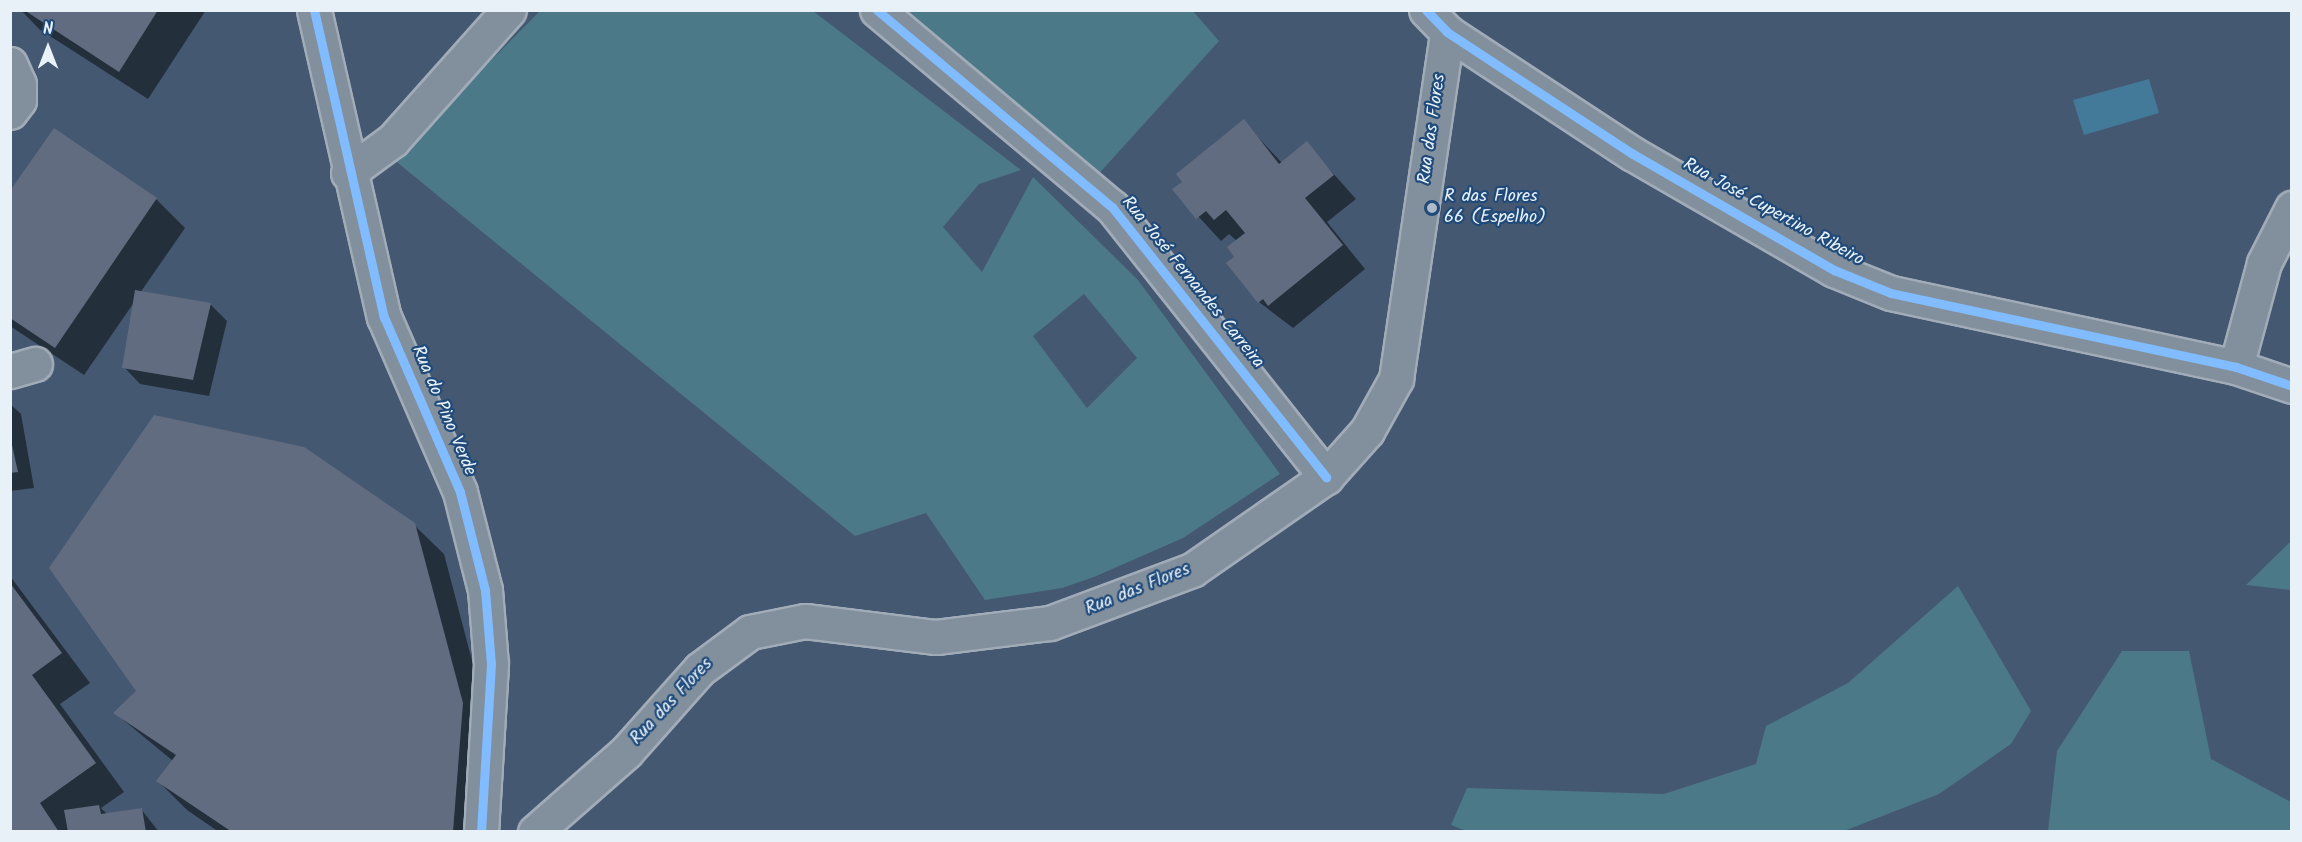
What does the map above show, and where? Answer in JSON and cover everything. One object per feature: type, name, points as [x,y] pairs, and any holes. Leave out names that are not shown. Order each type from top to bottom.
[{"type":"street","name":"Rua do Pino Verde","points":[[314,10],[348,173],[384,318],[460,492],[485,590],[491,664],[481,831]]},
{"type":"street","points":[[348,173],[393,140],[509,10]]},
{"type":"street","name":"Rua José Fernandes Carreira","points":[[877,10],[1112,207],[1326,477]]},
{"type":"street","name":"Rua das Flores","points":[[536,831],[626,752],[700,669],[750,632],[805,621],[936,637],[1050,622],[1192,570],[1326,477],[1368,431],[1396,379],[1436,21]]},
{"type":"street","name":"Rua José Cupertino Ribeiro","points":[[1436,21],[1634,154],[1834,270],[1891,293],[2235,367],[2292,386]]},
{"type":"street","points":[[10,63],[19,100],[10,112]]},
{"type":"street","points":[[2235,367],[2264,263],[2292,208]]},
{"type":"shaded area","points":[[540,11],[813,11],[1021,170],[979,184],[943,227],[982,272],[1033,177],[1138,280],[1280,474],[1183,538],[1094,577],[1062,588],[985,600],[926,513],[855,536],[393,159]],"holes":[[[1084,294],[1137,358],[1087,408],[1033,336]]]},
{"type":"shaded area","points":[[902,11],[1193,11],[1219,41],[1095,178]]},
{"type":"shaded area","points":[[2149,79],[2159,113],[2084,135],[2073,100]]},
{"type":"shaded area","points":[[2291,541],[2291,590],[2246,585]]},
{"type":"shaded area","points":[[1958,586],[2031,711],[2011,744],[1939,794],[1844,831],[1469,832],[1451,825],[1467,788],[1664,794],[1756,764],[1766,726],[1848,683]]},
{"type":"shaded area","points":[[2122,651],[2189,651],[2211,759],[2291,802],[2291,831],[2048,831],[2057,751]]},
{"type":"building","points":[[24,10],[158,10],[119,72]]},
{"type":"building","points":[[1244,119],[1279,164],[1307,141],[1334,175],[1305,198],[1343,245],[1268,306],[1263,299],[1258,303],[1226,263],[1234,257],[1227,247],[1245,233],[1226,210],[1214,220],[1206,211],[1196,219],[1172,189],[1182,182],[1176,174]]},
{"type":"building","points":[[54,128],[157,198],[55,348],[10,318],[10,191]]},
{"type":"building","points":[[135,290],[211,303],[193,380],[122,368]]},
{"type":"building","points":[[154,415],[304,447],[415,523],[463,703],[453,832],[232,832],[156,781],[176,755],[113,713],[136,691],[49,568]]},
{"type":"building","points":[[10,436],[18,472],[10,473]]},
{"type":"building","points":[[10,583],[62,653],[32,675],[96,763],[40,803],[59,832],[10,832]]},
{"type":"building","points":[[99,805],[101,814],[142,808],[146,832],[68,832],[64,810]]},
{"type":"cycle path","points":[[314,10],[384,317],[460,492],[485,590],[491,664],[481,832]]},
{"type":"cycle path","points":[[877,10],[1112,207],[1326,477]]},
{"type":"cycle path","points":[[1426,10],[1447,32],[1633,154],[1834,270],[1891,293],[2236,367],[2292,386]]},
{"type":"place","name":"R das Flores 66 (Espelho)","points":[[1432,208]]}]
